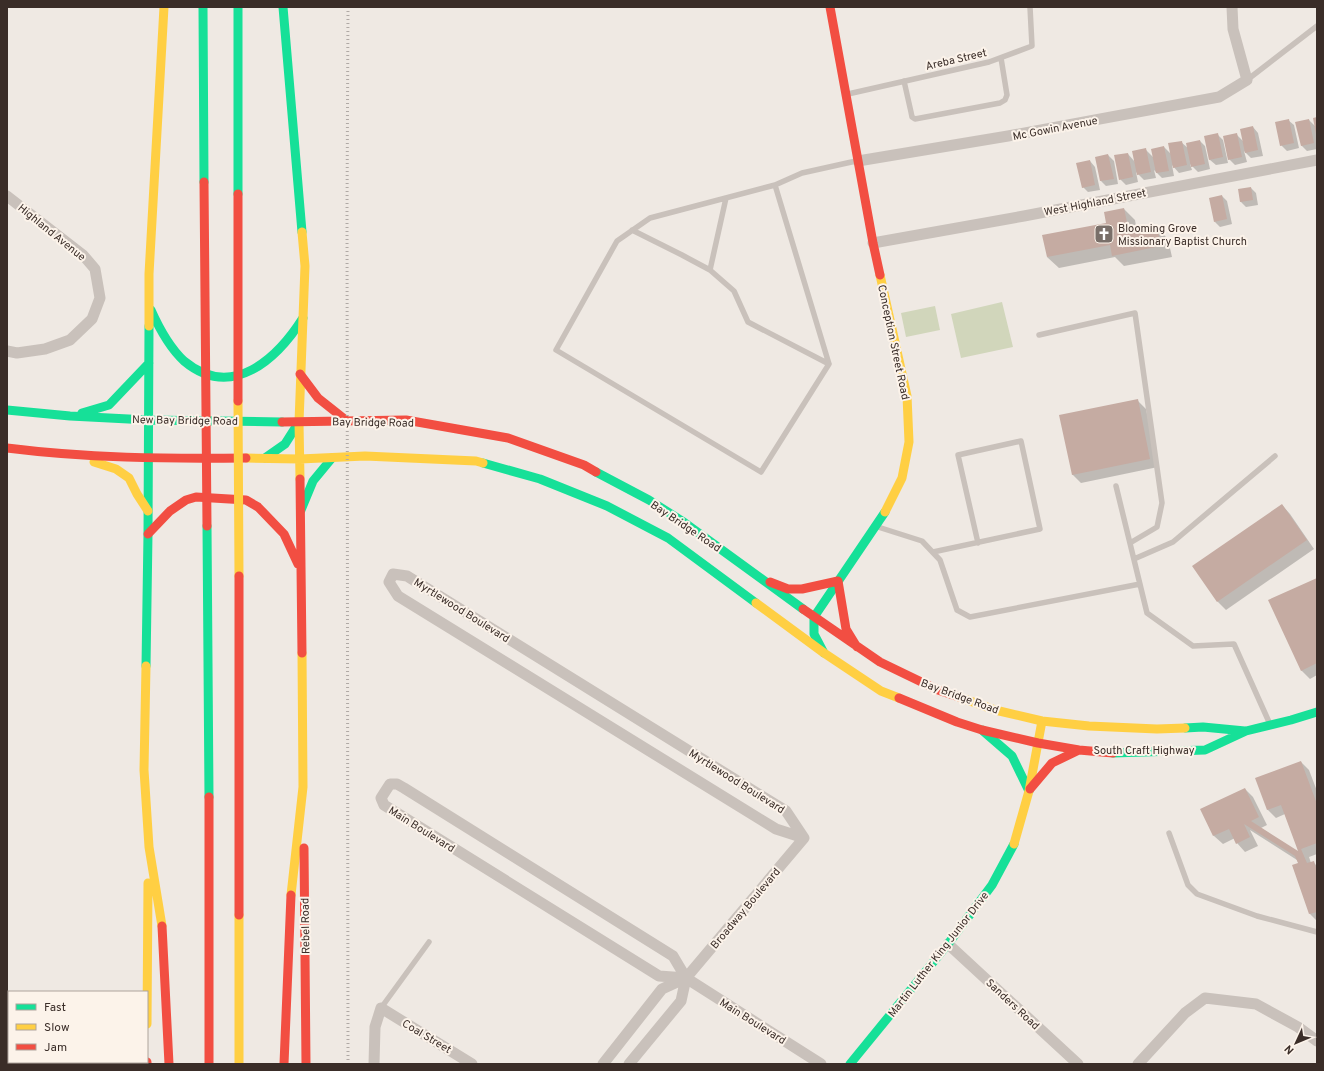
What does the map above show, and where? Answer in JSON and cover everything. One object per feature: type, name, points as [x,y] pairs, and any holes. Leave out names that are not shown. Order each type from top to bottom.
[{"type":"main road","points":[[147,991],[149,847],[144,770],[148,534],[149,274],[164,7]]},
{"type":"main road","points":[[203,7],[209,744],[209,1064]]},
{"type":"main road","points":[[238,7],[240,1064]]},
{"type":"main road","points":[[283,7],[305,266],[304,317],[300,374],[303,787],[292,883],[284,1064]]},
{"type":"main road","name":"Conception Street Road","points":[[814,617],[886,511],[902,478],[909,442],[907,396],[873,243],[830,7]]},
{"type":"main road","points":[[149,306],[166,339],[173,349],[187,363],[199,371],[218,377],[231,377],[262,366],[290,340],[304,317]]},
{"type":"main road","points":[[70,416],[109,405],[149,363]]},
{"type":"main road","points":[[300,374],[318,398],[347,421]]},
{"type":"main road","name":"New Bay Bridge Road","points":[[7,410],[70,416],[148,420],[300,422]]},
{"type":"main road","name":"Bay Bridge Road","points":[[300,422],[406,420],[508,438],[584,465],[649,500],[682,521],[814,617],[880,662],[938,690],[995,710],[1042,721]]},
{"type":"main road","points":[[265,458],[285,444],[300,422]]},
{"type":"main road","points":[[7,448],[73,455],[116,469],[129,478],[148,511]]},
{"type":"main road","name":"Bay Bridge Road","points":[[73,455],[181,459],[300,459],[365,456],[476,461],[540,479],[607,506],[668,538],[824,653],[881,691],[957,722],[982,730],[1038,743]]},
{"type":"main road","points":[[300,512],[312,481],[332,458]]},
{"type":"main road","points":[[148,534],[170,511],[186,500],[196,496],[246,500],[258,507],[284,534],[301,570]]},
{"type":"main road","points":[[692,556],[720,564]]},
{"type":"main road","points":[[761,578],[788,589],[802,589],[838,581],[846,629],[858,648]]},
{"type":"main road","points":[[803,618],[814,617],[814,634],[824,653]]},
{"type":"main road","name":"South Craft Highway","points":[[1038,743],[1107,753],[1204,750],[1246,731],[1270,726],[1317,712]]},
{"type":"main road","name":"South Craft Highway","points":[[1042,721],[1089,726],[1157,729],[1203,727],[1246,731]]},
{"type":"main road","name":"Martin Luther King Junior Drive","points":[[850,1064],[948,944],[992,885],[1014,844],[1029,791],[1042,721]]},
{"type":"main road","points":[[982,730],[1012,756],[1029,791],[1052,763],[1079,750]]},
{"type":"main road","name":"Rebel Road","points":[[303,787],[306,1064]]},
{"type":"main road","points":[[149,847],[162,924],[169,1064]]},
{"type":"street","points":[[1232,7],[1233,29],[1247,80]]},
{"type":"street","name":"Mc Gowin Avenue","points":[[858,161],[1008,136],[1218,97],[1247,80]]},
{"type":"street","name":"West Highland Street","points":[[873,243],[1317,160]]},
{"type":"street","name":"Highland Avenue","points":[[7,196],[83,255],[96,270],[100,298],[92,319],[70,340],[45,349],[17,353],[7,351]]},
{"type":"street","name":"Myrtlewood Boulevard","points":[[393,574],[407,576],[786,812],[804,838],[776,829],[398,596],[389,582],[393,574]]},
{"type":"street","name":"Main Boulevard","points":[[686,978],[659,976],[384,805],[381,798],[390,784],[397,784],[404,788],[672,956],[686,978],[821,1064]]},
{"type":"street","name":"Broadway Boulevard","points":[[603,1064],[662,989],[686,978],[804,838]]},
{"type":"street","name":"Sanders Road","points":[[948,944],[1078,1064]]},
{"type":"street","name":"Broadway Boulevard","points":[[629,1064],[681,1001],[686,978]]},
{"type":"street","points":[[1138,1064],[1185,1013],[1205,998],[1256,1004],[1298,1027],[1317,1041]]},
{"type":"street","points":[[374,1064],[375,1026],[381,1008]]},
{"type":"street","name":"Coal Street","points":[[381,1008],[472,1064]]},
{"type":"lane","name":"Areba Street","points":[[846,94],[989,62],[1032,46],[1030,7]]},
{"type":"lane","points":[[1247,80],[1317,26]]},
{"type":"lane","points":[[904,81],[912,117],[916,118],[1000,103],[1005,100],[1007,95],[1001,58]]},
{"type":"lane","points":[[775,185],[829,364],[761,472],[556,350],[617,241],[650,218],[775,185],[802,173],[858,161]]},
{"type":"lane","points":[[710,270],[726,198]]},
{"type":"lane","points":[[632,230],[710,270],[734,291],[748,322],[829,364]]},
{"type":"lane","points":[[1039,335],[1135,312],[1162,503],[1157,528],[1130,543]]},
{"type":"lane","points":[[932,552],[978,543],[1040,529],[1021,442],[958,455],[978,543]]},
{"type":"lane","points":[[1134,559],[1173,542],[1275,456]]},
{"type":"lane","points":[[1116,486],[1147,614],[1193,646],[1234,644],[1270,726]]},
{"type":"lane","points":[[875,526],[922,541],[940,560],[957,610],[970,617],[1140,584]]},
{"type":"lane","points":[[1169,832],[1188,885],[1197,894],[1257,916],[1317,932]]},
{"type":"lane","points":[[381,1008],[429,942]]},
{"type":"green space","points":[[1002,302],[1013,347],[961,358],[951,314]]},
{"type":"green space","points":[[935,306],[940,330],[906,337],[901,313]]},
{"type":"building","points":[[1317,117],[1317,134],[1316,134],[1313,118]]},
{"type":"building","points":[[1289,119],[1294,143],[1280,146],[1275,122]]},
{"type":"building","points":[[1309,119],[1314,143],[1301,146],[1295,122]]},
{"type":"building","points":[[1253,126],[1258,150],[1245,153],[1240,129]]},
{"type":"building","points":[[1218,133],[1223,157],[1209,160],[1204,136]]},
{"type":"building","points":[[1237,133],[1242,157],[1228,160],[1223,136]]},
{"type":"building","points":[[1200,140],[1205,164],[1191,167],[1186,143]]},
{"type":"building","points":[[1182,141],[1187,165],[1173,168],[1168,143]]},
{"type":"building","points":[[1164,146],[1169,171],[1156,173],[1151,149]]},
{"type":"building","points":[[1146,148],[1151,172],[1137,175],[1132,151]]},
{"type":"building","points":[[1128,153],[1133,177],[1119,180],[1114,155]]},
{"type":"building","points":[[1108,154],[1114,179],[1100,181],[1095,157]]},
{"type":"building","points":[[1090,160],[1095,185],[1082,188],[1076,163]]},
{"type":"building","points":[[1251,187],[1253,200],[1240,202],[1238,189]]},
{"type":"building","points":[[1222,195],[1227,219],[1214,222],[1209,198]]},
{"type":"building","name":"Blooming Grove Missionary Baptist Church","points":[[1124,208],[1129,232],[1157,227],[1161,246],[1112,256],[1110,245],[1047,257],[1042,235],[1106,223],[1104,212]]},
{"type":"building","points":[[1138,399],[1150,459],[1072,475],[1059,415]]},
{"type":"building","points":[[1282,504],[1307,540],[1217,602],[1192,566]]},
{"type":"building","points":[[1317,578],[1317,663],[1301,671],[1268,600]]},
{"type":"building","points":[[1301,761],[1317,804],[1317,843],[1301,849],[1307,863],[1314,861],[1317,871],[1317,912],[1309,914],[1292,865],[1298,863],[1295,856],[1244,824],[1250,837],[1236,844],[1229,829],[1213,836],[1200,809],[1245,788],[1259,817],[1251,821],[1298,851],[1281,805],[1267,810],[1255,778]]},
{"type":"railway","points":[[348,7],[348,1064]]},
{"type":"traffic: fast","points":[[203,7],[204,182]]},
{"type":"traffic: fast","points":[[238,7],[238,194]]},
{"type":"traffic: fast","points":[[283,7],[302,232]]},
{"type":"traffic: fast","points":[[151,310],[165,337],[184,361],[202,372],[219,377],[236,376],[252,370],[267,360],[280,348],[303,318]]},
{"type":"traffic: fast","points":[[146,666],[149,326]]},
{"type":"traffic: fast","points":[[82,413],[109,405],[149,363]]},
{"type":"traffic: fast","points":[[7,410],[70,416],[148,420],[282,422]]},
{"type":"traffic: fast","points":[[265,458],[285,444],[299,422]]},
{"type":"traffic: fast","points":[[301,510],[313,481],[332,458]]},
{"type":"traffic: fast","points":[[483,463],[540,479],[607,506],[668,538],[756,603]]},
{"type":"traffic: fast","points":[[596,472],[649,500],[682,521],[803,609]]},
{"type":"traffic: fast","points":[[824,653],[814,634],[814,617],[885,512]]},
{"type":"traffic: fast","points":[[207,526],[209,797]]},
{"type":"traffic: fast","points":[[1113,753],[1205,750],[1246,731],[1317,712]]},
{"type":"traffic: fast","points":[[1185,728],[1203,727],[1245,731]]},
{"type":"traffic: fast","points":[[982,730],[1012,756],[1029,791]]},
{"type":"traffic: fast","points":[[850,1064],[948,944],[992,885],[1014,844]]},
{"type":"traffic: slow","points":[[149,326],[149,274],[164,7]]},
{"type":"traffic: slow","points":[[300,479],[299,422],[305,266],[302,232]]},
{"type":"traffic: slow","points":[[880,275],[907,396],[909,442],[902,478],[885,512]]},
{"type":"traffic: slow","points":[[238,401],[239,576]]},
{"type":"traffic: slow","points":[[246,458],[300,459],[365,456],[476,461],[483,463]]},
{"type":"traffic: slow","points":[[94,462],[116,469],[129,478],[148,511]]},
{"type":"traffic: slow","points":[[756,603],[824,653],[881,691],[899,698]]},
{"type":"traffic: slow","points":[[291,895],[303,787],[302,653]]},
{"type":"traffic: slow","points":[[146,666],[144,770],[149,847],[162,926]]},
{"type":"traffic: slow","points":[[959,697],[995,710],[1042,721],[1089,726],[1157,729],[1185,728]]},
{"type":"traffic: slow","points":[[1014,844],[1029,791],[1042,721]]},
{"type":"traffic: slow","points":[[147,991],[148,883]]},
{"type":"traffic: slow","points":[[239,915],[239,1064]]},
{"type":"traffic: jam","points":[[830,7],[880,275]]},
{"type":"traffic: jam","points":[[204,182],[207,526]]},
{"type":"traffic: jam","points":[[238,194],[238,401]]},
{"type":"traffic: jam","points":[[300,374],[318,398],[347,421]]},
{"type":"traffic: jam","points":[[282,422],[406,420],[508,438],[584,465],[596,472]]},
{"type":"traffic: jam","points":[[7,448],[66,454],[126,457],[246,458]]},
{"type":"traffic: jam","points":[[300,479],[302,653]]},
{"type":"traffic: jam","points":[[148,534],[170,511],[186,500],[196,497],[246,500],[258,507],[284,534],[298,564]]},
{"type":"traffic: jam","points":[[239,576],[239,915]]},
{"type":"traffic: jam","points":[[770,582],[788,589],[802,589],[838,581],[846,629],[857,647]]},
{"type":"traffic: jam","points":[[803,609],[880,662],[938,690],[959,697]]},
{"type":"traffic: jam","points":[[899,698],[957,722],[982,730],[1038,743],[1079,750],[1113,753]]},
{"type":"traffic: jam","points":[[1030,789],[1052,763],[1079,750]]},
{"type":"traffic: jam","points":[[209,797],[209,1064]]},
{"type":"traffic: jam","points":[[304,848],[306,1064]]},
{"type":"traffic: jam","points":[[284,1064],[291,895]]},
{"type":"traffic: jam","points":[[162,926],[169,1064]]},
{"type":"place","name":"Blooming Grove Missionary Baptist Church","points":[[1104,234]]}]
